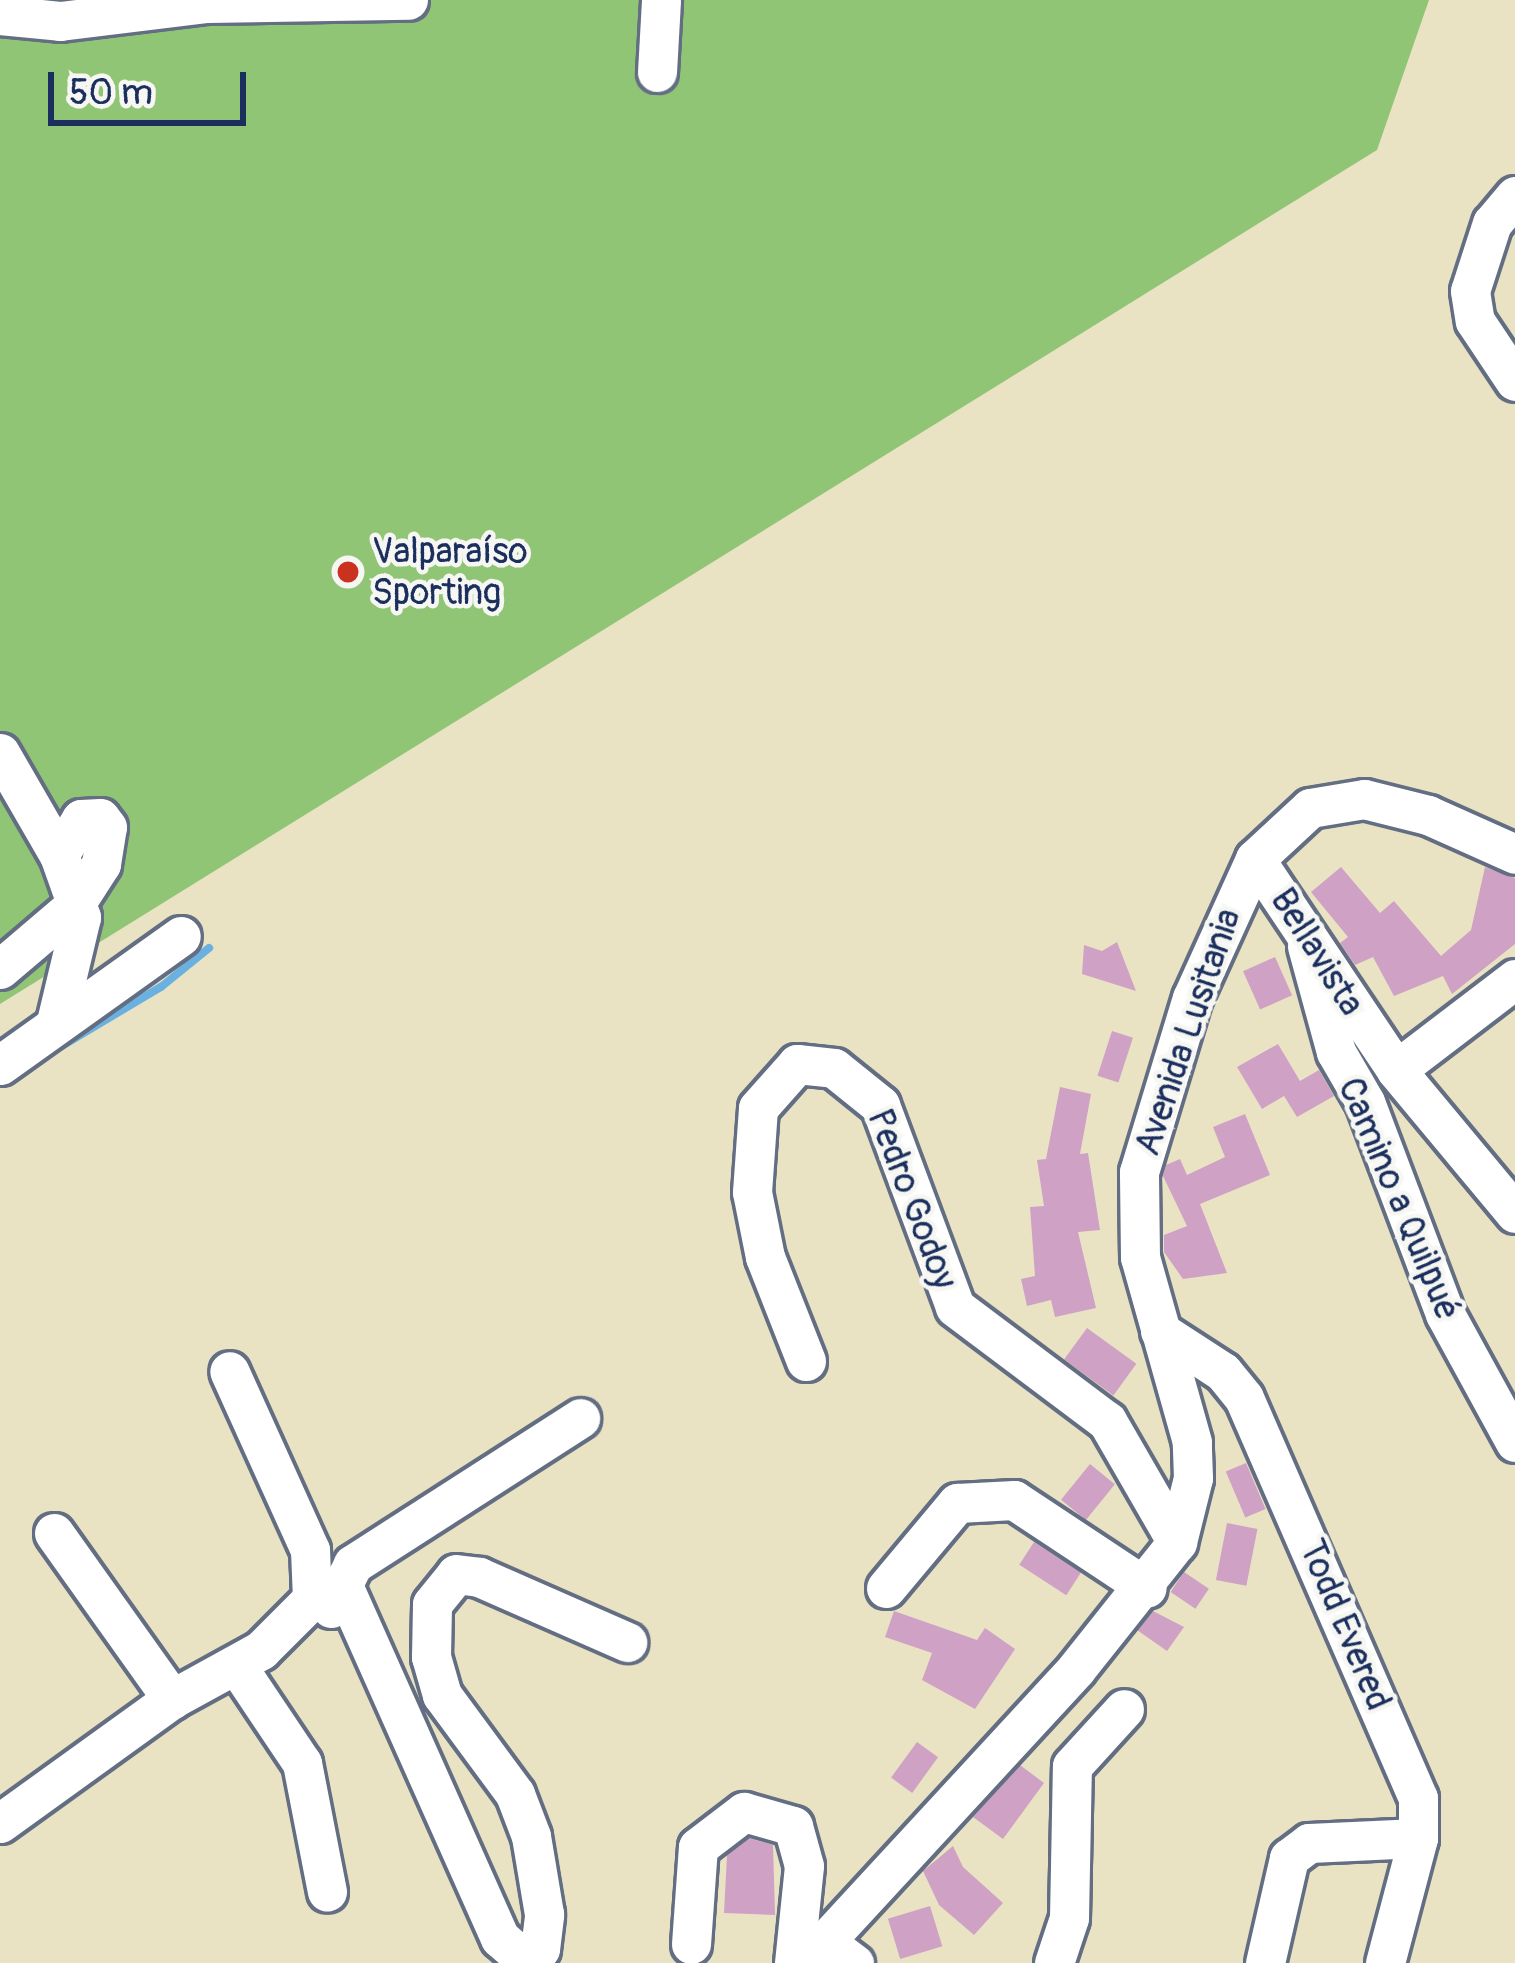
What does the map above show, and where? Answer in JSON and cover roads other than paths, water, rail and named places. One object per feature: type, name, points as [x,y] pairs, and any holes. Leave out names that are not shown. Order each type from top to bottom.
[{"type":"street","points":[[0,15],[60,21],[208,3],[408,0]]},
{"type":"street","points":[[658,72],[661,0]]},
{"type":"street","points":[[1515,196],[1492,224],[1470,291],[1475,321],[1515,381]]},
{"type":"street","points":[[0,753],[59,855],[81,939],[56,1022]]},
{"type":"street","points":[[1255,859],[1286,824],[1336,800],[1391,802],[1515,854]]},
{"type":"street","points":[[1462,830],[1515,816]]},
{"type":"street","points":[[8,1060],[74,906],[101,864],[107,827],[100,818],[81,819],[59,855]]},
{"type":"street","name":"Bellavista","points":[[1255,859],[1306,946],[1396,1070],[1515,1213]]},
{"type":"street","name":"Avenida Lusitania","points":[[819,1957],[1147,1588],[1177,1542],[1193,1478],[1192,1442],[1140,1257],[1139,1172],[1192,998],[1255,859]]},
{"type":"street","points":[[0,969],[74,906]]},
{"type":"street","points":[[8,1060],[181,936]]},
{"type":"street","name":"Camino a Quilpué","points":[[1306,946],[1336,1052],[1365,1102],[1444,1315],[1515,1442]]},
{"type":"street","points":[[1396,1070],[1515,979]]},
{"type":"street","name":"Pedro Godoy","points":[[806,1361],[765,1257],[752,1192],[758,1108],[797,1064],[834,1068],[880,1105],[955,1307],[1107,1421],[1177,1542]]},
{"type":"street","name":"Todd Evered","points":[[1160,1331],[1222,1372],[1269,1447],[1418,1798],[1418,1838],[1385,1963]]},
{"type":"street","points":[[230,1372],[315,1567],[305,1611],[249,1658]]},
{"type":"street","points":[[0,1823],[172,1699],[305,1633],[345,1590],[353,1564],[580,1418]]},
{"type":"street","points":[[886,1588],[957,1503],[1015,1500],[1147,1588]]},
{"type":"street","points":[[54,1533],[172,1699]]},
{"type":"street","points":[[345,1590],[500,1937],[523,1958],[540,1948],[544,1914],[530,1836],[515,1794],[442,1694],[430,1657],[431,1604],[456,1574],[479,1576],[627,1642]]},
{"type":"street","points":[[249,1658],[302,1763],[327,1892]]},
{"type":"street","points":[[1054,1963],[1069,1918],[1072,1766],[1058,1746],[1091,1696],[1076,1669]]},
{"type":"street","points":[[1072,1766],[1124,1709]]},
{"type":"street","points":[[692,1944],[698,1846],[744,1812],[794,1826],[819,1957]]},
{"type":"street","points":[[1264,1963],[1289,1858],[1309,1843],[1418,1838]]},
{"type":"waterway","points":[[40,1059],[161,987],[209,948]]},
{"type":"place","name":"Valparaíso Sporting","points":[[348,572]]}]
